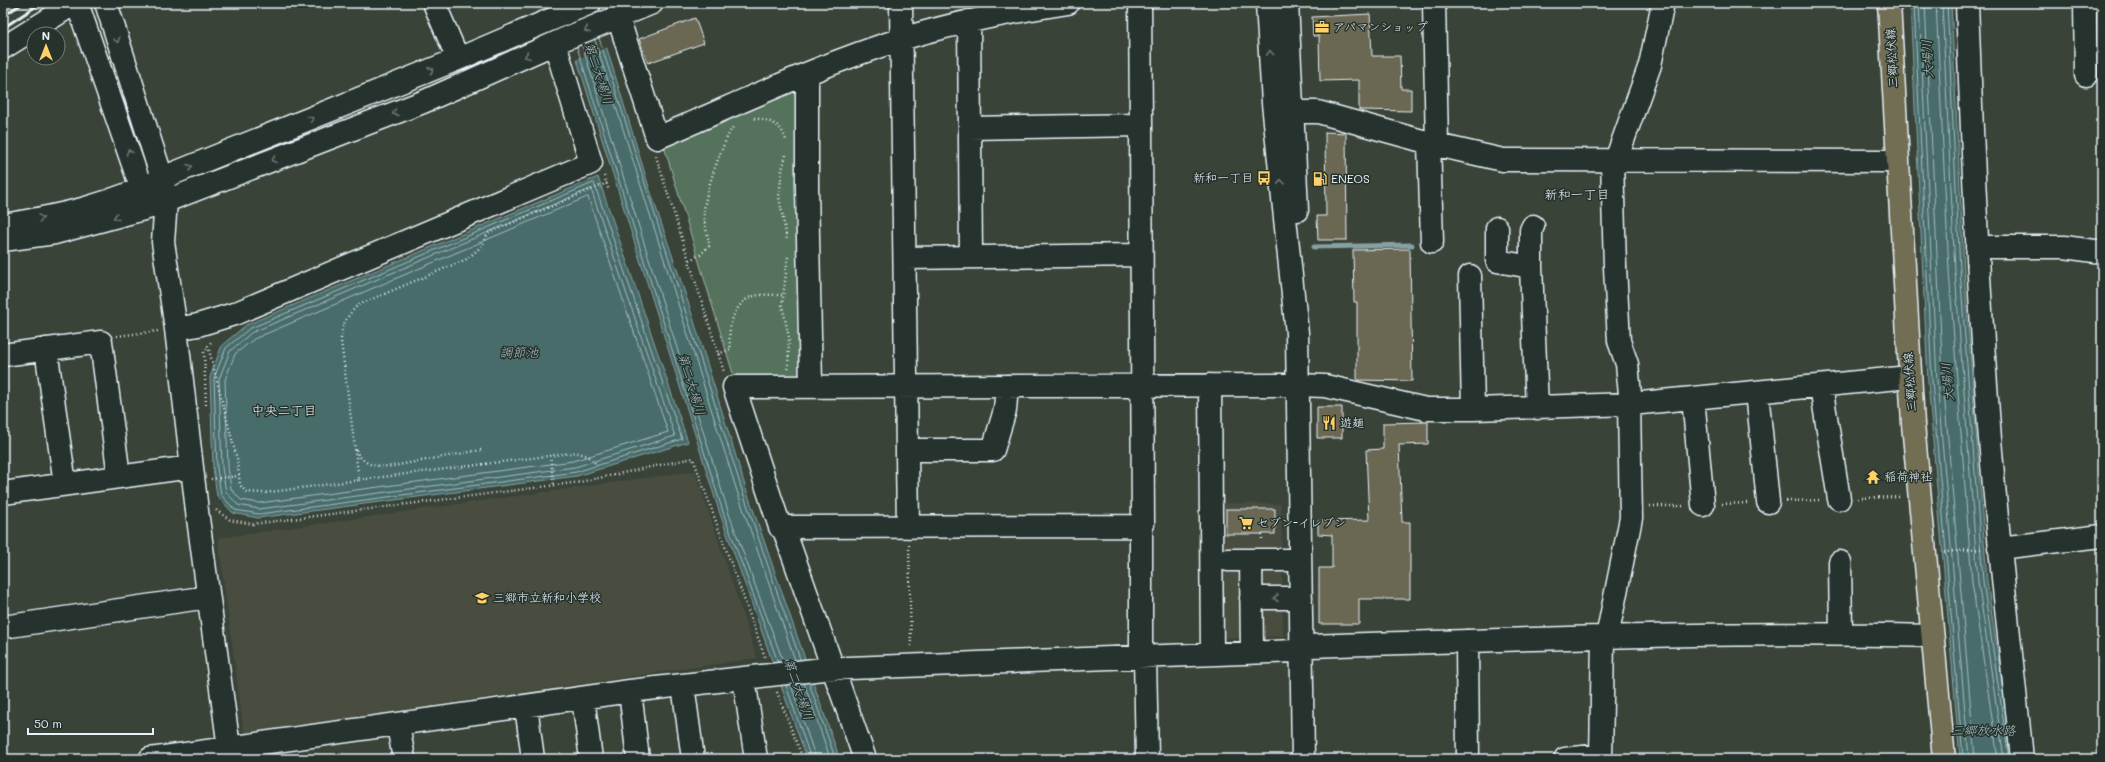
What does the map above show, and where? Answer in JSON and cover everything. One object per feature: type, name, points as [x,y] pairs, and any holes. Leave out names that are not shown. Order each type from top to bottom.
[{"type":"main road","name":"三郷松伏線","points":[[1889,3],[1909,377],[1944,759]]},
{"type":"street","points":[[3,48],[76,3],[152,199],[163,242],[200,470],[208,598],[232,752]]},
{"type":"street","points":[[106,3],[162,178]]},
{"type":"street","points":[[434,3],[458,59]]},
{"type":"street","points":[[152,199],[162,178],[458,59],[590,3]]},
{"type":"street","points":[[3,240],[55,233],[423,102],[652,3]]},
{"type":"street","points":[[901,3],[908,527]]},
{"type":"street","points":[[615,18],[657,138],[807,75],[901,40],[969,21],[1068,3]]},
{"type":"street","points":[[1140,3],[1143,385],[1143,524],[1141,526],[1143,656],[1147,759]]},
{"type":"street","points":[[1266,3],[1283,112],[1300,284],[1297,333],[1303,759]]},
{"type":"street","points":[[1283,112],[1287,3]]},
{"type":"street","points":[[1432,242],[1434,3]]},
{"type":"street","points":[[1564,759],[1601,757],[1605,637],[1631,518],[1630,404],[1627,364],[1619,341],[1615,267],[1614,160],[1650,65],[1663,3]]},
{"type":"street","points":[[1967,3],[1977,247],[1987,400],[1993,548],[2022,759]]},
{"type":"street","points":[[2085,3],[2086,75]]},
{"type":"street","points":[[969,21],[971,257]]},
{"type":"street","points":[[176,329],[198,325],[234,314],[591,163],[559,42]]},
{"type":"street","points":[[807,75],[807,188],[811,386]]},
{"type":"street","points":[[1283,112],[1318,112],[1433,144],[1503,160],[1897,161]]},
{"type":"street","points":[[970,128],[1141,125]]},
{"type":"street","points":[[3,225],[52,217],[120,198],[152,199]]},
{"type":"street","points":[[1533,226],[1531,230],[1531,267],[1537,408]]},
{"type":"street","points":[[1497,228],[1497,261],[1531,267]]},
{"type":"street","points":[[1977,247],[2064,247],[2102,252]]},
{"type":"street","points":[[905,258],[1141,255]]},
{"type":"street","points":[[1470,276],[1473,409]]},
{"type":"street","points":[[3,355],[101,342],[119,476]]},
{"type":"street","points":[[46,349],[66,484]]},
{"type":"street","points":[[865,759],[828,668],[734,387],[1298,385],[1325,386],[1426,409],[1473,409],[1630,404],[1909,377]]},
{"type":"street","points":[[1210,385],[1212,654]]},
{"type":"street","points":[[908,450],[993,450],[1005,410],[1007,386]]},
{"type":"street","points":[[1821,386],[1839,499]]},
{"type":"street","points":[[1757,392],[1768,502]]},
{"type":"street","points":[[1694,398],[1703,505]]},
{"type":"street","points":[[3,493],[119,476],[200,470]]},
{"type":"street","points":[[782,527],[1141,526]]},
{"type":"street","points":[[1993,548],[2102,536]]},
{"type":"street","points":[[1228,560],[1300,560]]},
{"type":"street","points":[[1251,560],[1252,652]]},
{"type":"street","points":[[1840,562],[1841,633]]},
{"type":"street","points":[[3,627],[208,598]]},
{"type":"street","points":[[1251,598],[1301,598]]},
{"type":"street","points":[[150,759],[232,752],[398,725],[630,691],[744,679],[828,668],[1295,651],[1308,646],[1736,633],[1841,633],[1932,636]]},
{"type":"street","points":[[1467,641],[1468,759]]},
{"type":"street","points":[[744,679],[756,759]]},
{"type":"street","points":[[683,685],[693,759]]},
{"type":"street","points":[[630,691],[638,759]]},
{"type":"street","points":[[582,698],[591,759]]},
{"type":"street","points":[[526,706],[533,759]]},
{"type":"street","points":[[398,725],[404,759]]},
{"type":"path","points":[[751,118],[773,122],[782,129],[787,144]]},
{"type":"path","points":[[689,260],[700,255],[709,246],[708,232],[704,220],[705,197],[732,128],[737,124]]},
{"type":"path","points":[[657,138],[654,147],[726,381],[734,387]]},
{"type":"path","points":[[787,149],[779,197],[788,247]]},
{"type":"path","points":[[602,170],[609,191]]},
{"type":"path","points":[[359,480],[341,341],[341,330],[350,313],[358,305],[467,259],[483,245],[488,233],[607,183]]},
{"type":"path","points":[[788,253],[782,305],[789,337],[788,372],[811,386]]},
{"type":"path","points":[[718,354],[731,349],[729,342],[732,320],[737,310],[746,301],[754,296],[782,295]]},
{"type":"path","points":[[101,342],[111,337],[176,329]]},
{"type":"path","points":[[206,406],[204,352],[216,338]]},
{"type":"path","points":[[208,346],[237,460],[240,485],[246,492],[255,494],[578,452],[587,456],[597,466]]},
{"type":"path","points":[[355,448],[359,458],[368,464],[381,467],[481,450]]},
{"type":"path","points":[[550,455],[554,485]]},
{"type":"path","points":[[214,502],[215,510],[230,520],[253,524],[580,482],[693,458],[803,759]]},
{"type":"path","points":[[200,470],[209,480],[239,476]]},
{"type":"path","points":[[908,527],[911,654]]},
{"type":"path","points":[[1938,553],[1993,548]]},
{"type":"shaded area","name":"三郷市立新和小学校","points":[[695,471],[757,658],[244,733],[218,538]]},
{"type":"shaded area","points":[[1217,503],[1281,504],[1283,636],[1217,638]]},
{"type":"green space","points":[[791,88],[799,93],[801,377],[734,377],[663,143]]},
{"type":"water","name":"第二大場川","points":[[559,3],[593,3],[649,187],[689,305],[746,489],[837,751],[837,759],[807,759],[721,517]]},
{"type":"water","name":"三郷放水路","points":[[1910,3],[1951,3],[1964,270],[1987,581],[2013,759],[1960,759],[1928,382]]},
{"type":"water","name":"調節池","points":[[598,177],[688,442],[577,476],[258,518],[233,513],[217,496],[213,468],[210,377],[222,345],[246,325]]},
{"type":"pier","points":[[557,3],[595,3],[608,47],[575,60]]},
{"type":"building","points":[[1370,14],[1372,56],[1400,56],[1401,89],[1411,89],[1411,111],[1359,110],[1359,80],[1320,81],[1319,36],[1313,36],[1312,17]]},
{"type":"building","points":[[695,18],[704,43],[648,63],[639,39]]},
{"type":"building","points":[[1325,132],[1346,133],[1347,240],[1318,240],[1317,216],[1326,216]]},
{"type":"building","points":[[1410,249],[1412,381],[1357,380],[1357,302],[1354,302],[1353,250]]},
{"type":"building","points":[[1317,407],[1342,407],[1342,438],[1317,438]]},
{"type":"building","points":[[1428,422],[1428,444],[1399,445],[1402,522],[1410,522],[1410,599],[1359,599],[1359,624],[1319,624],[1319,568],[1332,568],[1332,535],[1318,534],[1318,521],[1369,520],[1366,450],[1383,449],[1383,423]]},
{"type":"building","points":[[1226,509],[1275,509],[1275,534],[1226,534]]},
{"type":"waterway","points":[[1314,247],[1412,245]]},
{"type":"railway","points":[[3,16],[23,3]]},
{"type":"railway","points":[[3,28],[41,3]]},
{"type":"place","name":"アパマンショップ","points":[[1322,27]]},
{"type":"place","name":"新和一丁目","points":[[1264,178]]},
{"type":"place","name":"ENEOS","points":[[1320,179]]},
{"type":"place","name":"遊麺","points":[[1329,423]]},
{"type":"place","name":"稲荷神社","points":[[1873,477]]},
{"type":"place","name":"セブン-イレブン","points":[[1246,523]]},
{"type":"place","name":"三郷市立新和小学校","points":[[482,598]]},
{"type":"district","name":"新和一丁目","points":[[1577,194]]},
{"type":"district","name":"中央二丁目","points":[[284,410]]},
{"type":"water label","name":"大場川","points":[[1927,59]]},
{"type":"water label","name":"大場川","points":[[1947,382]]}]
